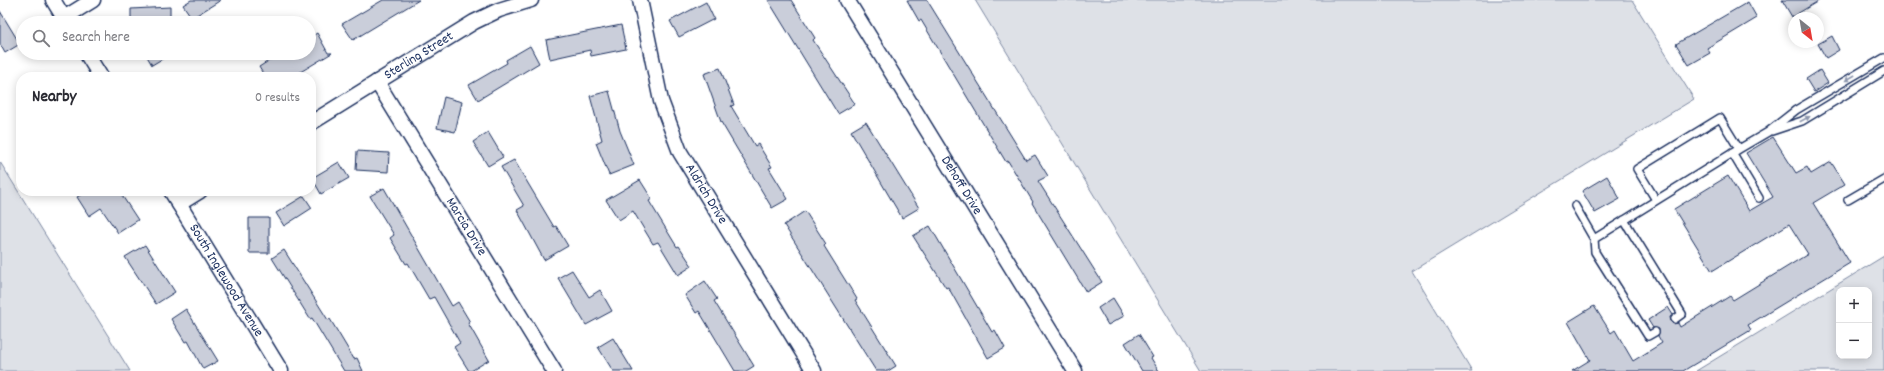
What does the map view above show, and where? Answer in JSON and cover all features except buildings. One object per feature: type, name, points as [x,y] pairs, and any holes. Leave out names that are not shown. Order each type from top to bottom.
[{"type":"street","points":[[53,0],[63,16]]},
{"type":"street","points":[[71,16],[93,0]]},
{"type":"street","name":"Sterling Street","points":[[316,120],[474,22],[499,10],[531,0]]},
{"type":"street","name":"Aldrich Drive","points":[[640,0],[661,101],[680,152],[814,371]]},
{"type":"street","name":"Dehoff Drive","points":[[847,0],[1075,371]]},
{"type":"street","points":[[90,60],[98,72]]},
{"type":"street","name":"Marcia Drive","points":[[377,82],[554,371]]},
{"type":"street","name":"South Inglewood Avenue","points":[[174,196],[281,371]]},
{"type":"street","points":[[179,204],[192,196]]},
{"type":"lane","points":[[1594,239],[1768,132],[1796,110],[1884,58]]},
{"type":"lane","points":[[1768,132],[1802,121],[1884,71]]},
{"type":"lane","points":[[1656,200],[1637,170],[1720,118],[1759,198]]},
{"type":"lane","points":[[1848,200],[1884,179]]},
{"type":"lane","points":[[1575,206],[1594,239],[1595,252],[1648,336],[1655,332]]},
{"type":"lane","points":[[1624,220],[1682,314],[1675,319]]},
{"type":"shaded area","points":[[975,0],[1632,0],[1694,99],[1412,271],[1472,371],[1201,371]]},
{"type":"shaded area","points":[[0,162],[16,188],[16,196],[21,196],[130,371],[0,371]]},
{"type":"shaded area","points":[[1884,256],[1884,371],[1696,371]]}]
